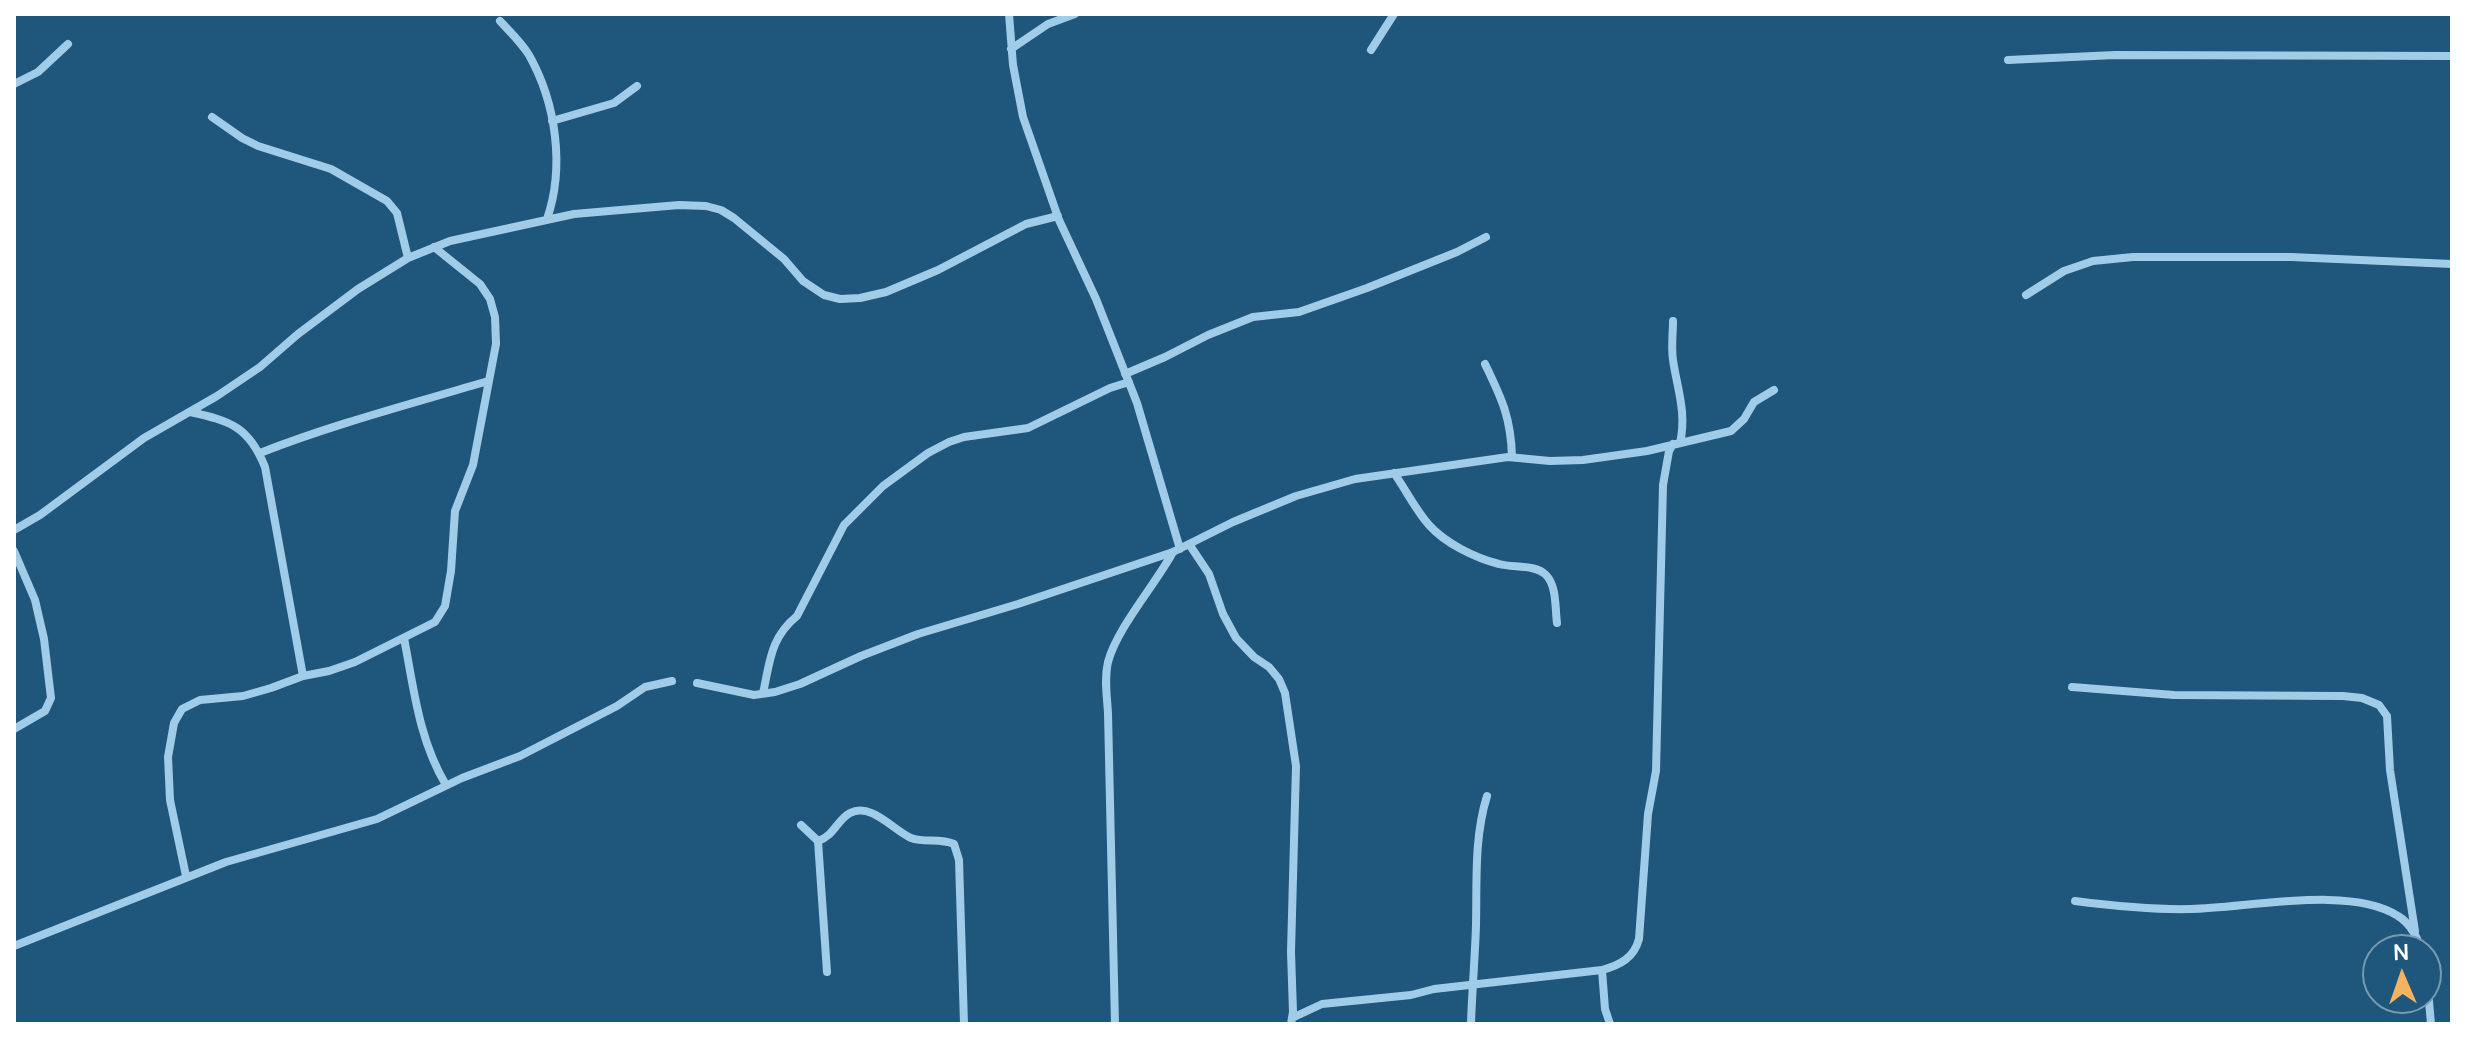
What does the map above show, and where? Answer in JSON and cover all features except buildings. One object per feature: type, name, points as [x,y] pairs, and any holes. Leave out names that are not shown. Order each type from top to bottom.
[{"type":"street","points":[[1009,14],[1011,49],[1023,117],[1058,216],[1127,378],[1176,551],[1116,642],[1105,679],[1115,1024]]},
{"type":"street","points":[[1011,49],[1048,24],[1075,14]]},
{"type":"street","points":[[1371,50],[1394,14]]},
{"type":"street","points":[[500,21],[528,54],[540,78],[552,121],[556,180],[555,196],[547,219]]},
{"type":"street","points":[[14,84],[38,72],[68,44]]},
{"type":"street","points":[[2008,60],[2115,55],[2452,56]]},
{"type":"street","points":[[552,121],[614,103],[637,86]]},
{"type":"street","points":[[212,117],[250,142],[331,169],[387,201],[397,213],[408,258]]},
{"type":"street","points":[[14,530],[40,515],[144,438],[260,367],[358,289],[408,258],[450,241],[574,214],[706,206],[721,210],[784,259],[803,281],[824,295],[840,299],[886,292],[938,270],[1026,224],[1058,216]]},
{"type":"street","points":[[763,693],[777,638],[797,616],[844,525],[883,486],[928,453],[949,442],[1028,428],[1253,317],[1299,312],[1457,252],[1486,237]]},
{"type":"street","points":[[186,876],[170,800],[168,757],[174,723],[182,709],[200,700],[243,696],[355,662],[435,622],[445,606],[455,511],[473,465],[496,344],[495,317],[490,299],[480,284],[434,247]]},
{"type":"street","points":[[2026,295],[2064,271],[2093,261],[2133,257],[2291,257],[2452,264]]},
{"type":"street","points":[[1189,544],[1209,574],[1223,614],[1236,638],[1274,673],[1285,693],[1296,766],[1292,1021],[1322,1004],[1602,970],[1624,962],[1636,951],[1639,939],[1648,814],[1657,756],[1663,485],[1669,451],[1677,444],[1684,426],[1672,354],[1673,321]]},
{"type":"street","points":[[1485,364],[1507,411],[1512,457]]},
{"type":"street","points":[[260,453],[318,430],[488,381]]},
{"type":"street","points":[[697,683],[754,695],[800,684],[918,634],[1176,551],[1233,522],[1296,496],[1355,479],[1512,457],[1611,458],[1731,431],[1744,419],[1754,402],[1774,390]]},
{"type":"street","points":[[189,412],[221,419],[242,430],[260,453],[303,676]]},
{"type":"street","points":[[1394,473],[1430,526],[1445,538],[1479,558],[1539,570],[1548,576],[1557,623]]},
{"type":"street","points":[[14,551],[35,600],[51,698],[45,711],[14,729]]},
{"type":"street","points":[[404,638],[423,734],[446,785]]},
{"type":"street","points":[[14,946],[186,876],[257,852],[377,819],[446,785],[520,756],[617,706],[645,687],[672,681]]},
{"type":"street","points":[[2072,687],[2174,695],[2343,696],[2362,698],[2379,705],[2387,716],[2390,770],[2416,934]]},
{"type":"street","points":[[1471,1024],[1477,844],[1479,821],[1487,796]]},
{"type":"street","points":[[818,841],[827,838],[852,812],[865,811],[914,839],[945,840],[954,844],[959,860],[964,1024]]},
{"type":"street","points":[[801,825],[818,841],[827,972]]},
{"type":"street","points":[[2075,901],[2155,909],[2193,909],[2348,901],[2397,915],[2415,931]]},
{"type":"street","points":[[1602,970],[1605,1009],[1610,1024]]}]
